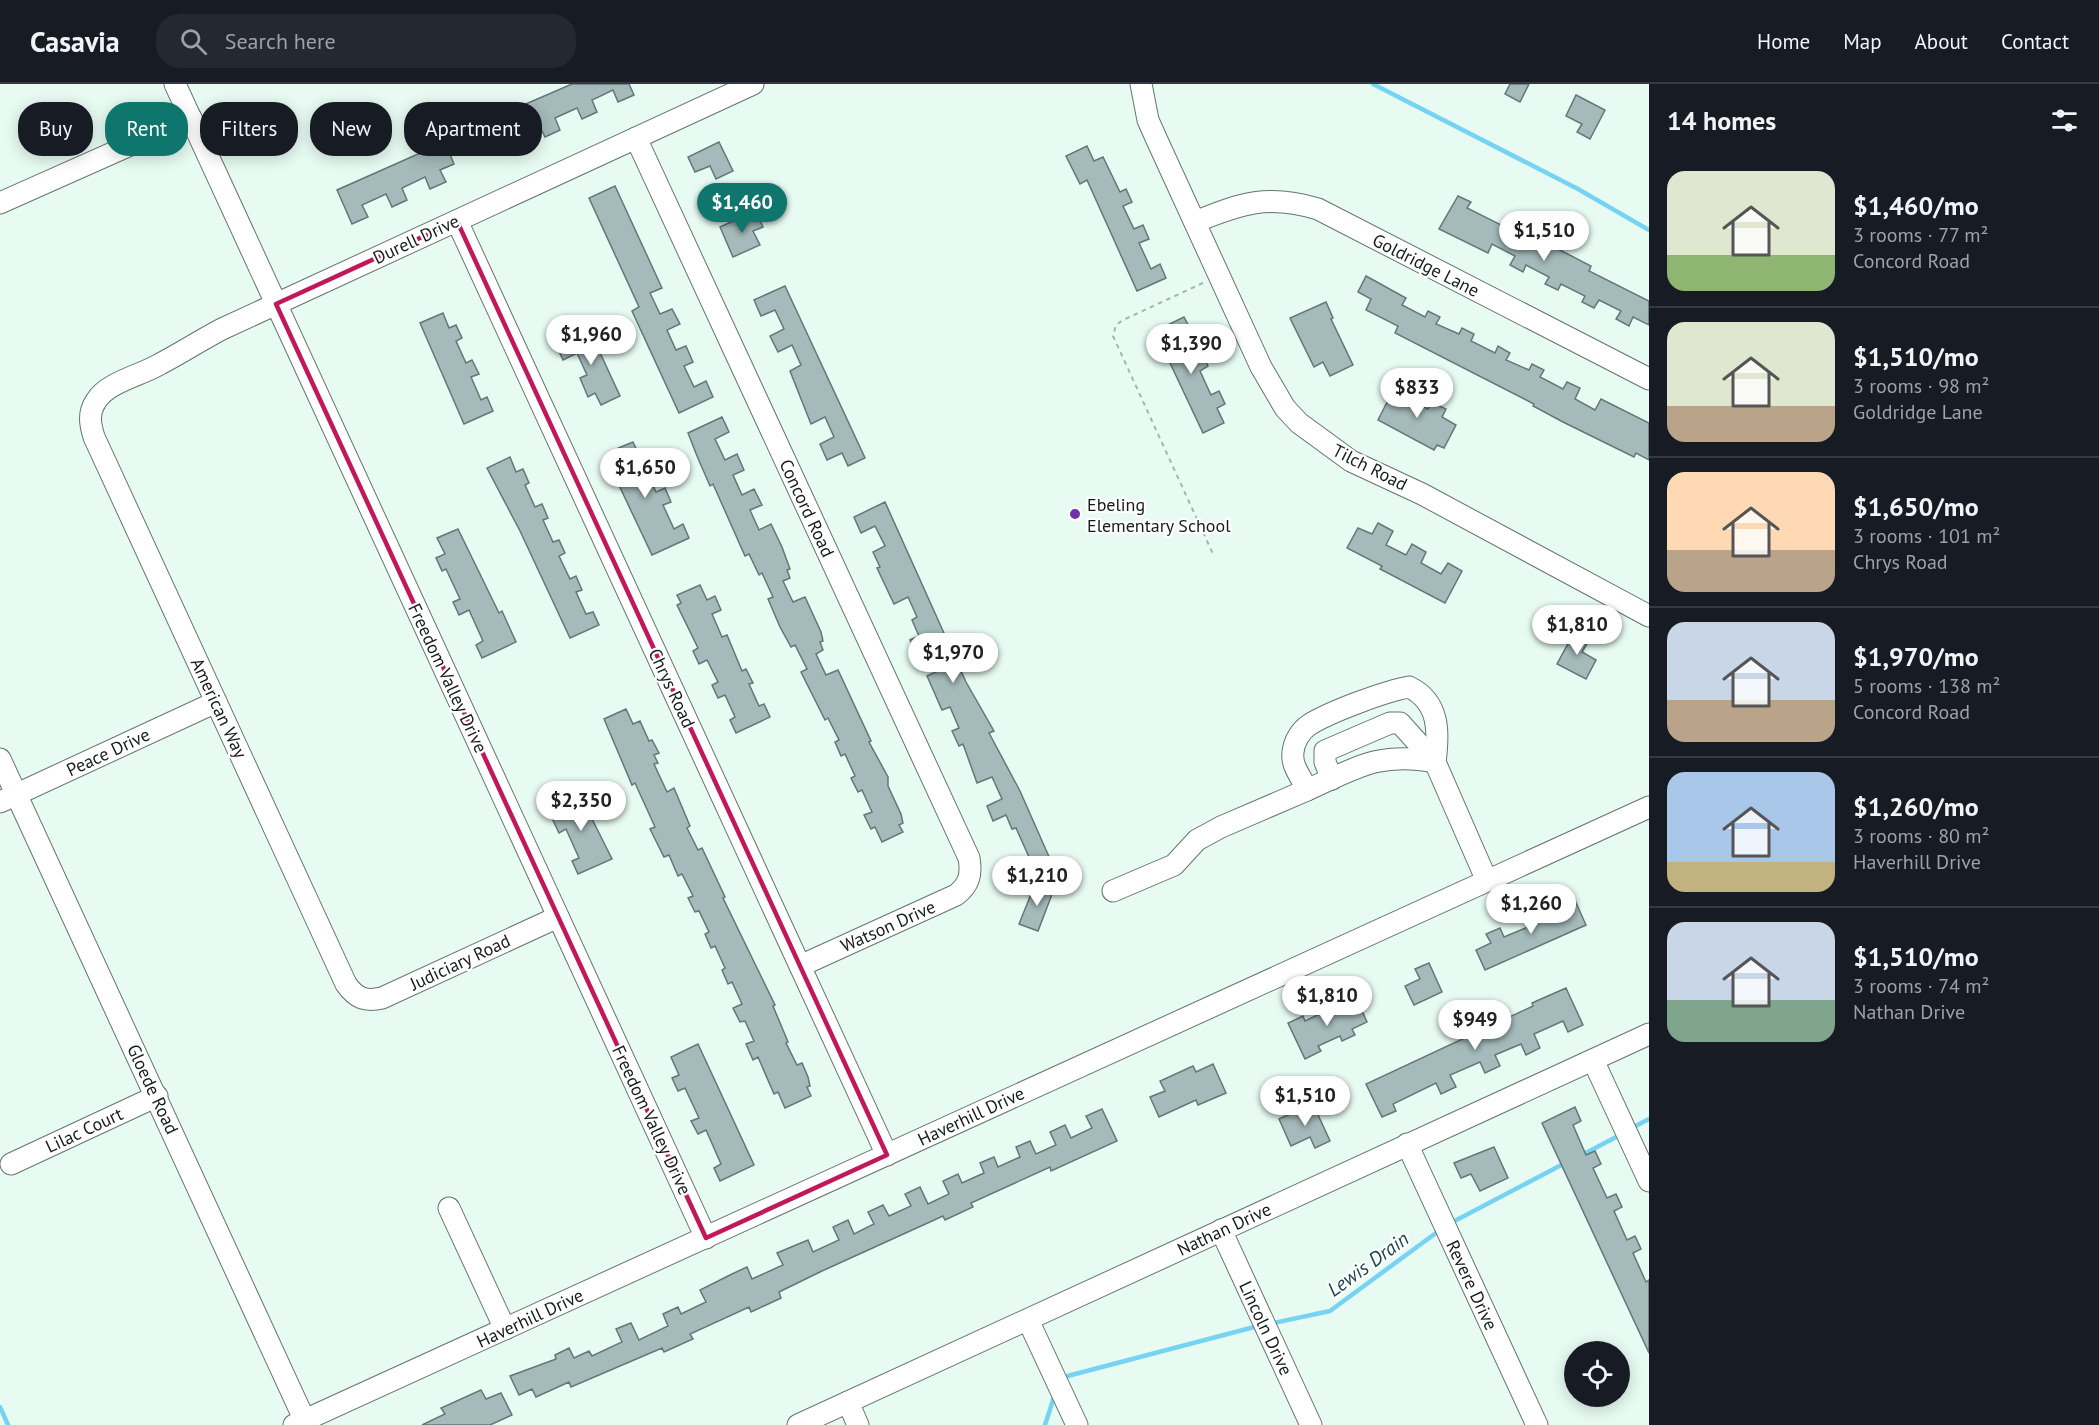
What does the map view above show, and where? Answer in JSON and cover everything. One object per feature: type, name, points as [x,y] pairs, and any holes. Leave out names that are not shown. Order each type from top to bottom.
[{"type":"street","name":"Freedom Valley Drive","points":[[175,84],[706,1238]]},
{"type":"street","name":"Durell Drive","points":[[91,411],[97,398],[110,389],[161,364],[222,329],[753,84]]},
{"type":"street","name":"Tilch Road","points":[[1141,84],[1148,120],[1261,367],[1286,408],[1299,423],[1351,461],[1422,494],[1649,616]]},
{"type":"street","points":[[0,203],[191,118]]},
{"type":"street","name":"Concord Road","points":[[636,138],[969,858],[970,879]]},
{"type":"street","name":"Goldridge Lane","points":[[1195,222],[1238,205],[1257,201],[1296,203],[1318,209],[1649,379]]},
{"type":"street","name":"Chrys Road","points":[[456,221],[886,1155]]},
{"type":"street","name":"American Way","points":[[91,411],[90,424],[94,437],[346,984],[360,999]]},
{"type":"street","points":[[1307,790],[1295,770],[1292,753],[1297,736],[1308,725],[1391,690],[1409,687],[1419,692],[1429,702],[1435,714],[1438,739],[1435,762]]},
{"type":"street","name":"Peace Drive","points":[[8,798],[216,702]]},
{"type":"street","points":[[1332,779],[1325,762],[1325,751],[1390,723],[1400,723],[1435,762],[1487,881]]},
{"type":"street","points":[[1113,891],[1174,865],[1197,840],[1221,827],[1382,758],[1409,757],[1435,762]]},
{"type":"street","name":"Gloede Road","points":[[0,759],[8,798],[157,1096],[299,1423]]},
{"type":"street","name":"Haverhill Drive","points":[[299,1423],[1649,807]]},
{"type":"street","name":"Watson Drive","points":[[800,966],[956,896],[970,879]]},
{"type":"street","name":"Judiciary Road","points":[[360,999],[382,998],[558,917]]},
{"type":"street","name":"Nathan Drive","points":[[798,1425],[1649,1034]]},
{"type":"street","points":[[1593,1060],[1649,1181]]},
{"type":"street","name":"Lilac Court","points":[[11,1164],[157,1096]]},
{"type":"street","name":"Revere Drive","points":[[1407,1144],[1537,1425]]},
{"type":"street","points":[[449,1208],[505,1329]]},
{"type":"street","name":"Lincoln Drive","points":[[1221,1230],[1311,1425]]},
{"type":"street","points":[[1028,1320],[1077,1425]]},
{"type":"street","points":[[848,1402],[858,1425]]},
{"type":"path","points":[[1209,281],[1123,320],[1116,325],[1113,336],[1214,554]]},
{"type":"highlighted area","points":[[457,221],[887,1155],[706,1238],[276,304]]},
{"type":"building","points":[[572,84],[629,84],[634,95],[618,102],[613,90],[592,100],[597,112],[582,119],[577,108],[555,118],[560,130],[545,137],[542,131],[542,102],[530,102]]},
{"type":"building","points":[[1510,84],[1529,84],[1520,102],[1505,94]]},
{"type":"building","points":[[1576,95],[1605,110],[1590,139],[1577,132],[1582,124],[1566,116]]},
{"type":"building","points":[[719,142],[733,171],[716,179],[710,166],[695,172],[688,157]]},
{"type":"building","points":[[1087,146],[1094,161],[1103,157],[1120,192],[1126,189],[1132,202],[1123,206],[1134,229],[1143,225],[1149,239],[1139,243],[1151,269],[1160,264],[1166,278],[1137,291],[1087,180],[1080,184],[1066,156]]},
{"type":"building","points":[[414,156],[451,156],[454,164],[440,170],[446,182],[430,189],[425,177],[402,188],[407,200],[392,207],[386,194],[362,205],[368,217],[352,224],[337,190]]},
{"type":"building","points":[[615,186],[662,288],[650,293],[660,314],[672,309],[680,324],[667,330],[676,350],[686,346],[693,362],[684,366],[694,387],[706,381],[713,397],[679,413],[632,311],[639,307],[589,198]]},
{"type":"building","points":[[1458,196],[1471,202],[1467,208],[1527,238],[1529,235],[1556,248],[1591,266],[1589,271],[1649,301],[1649,325],[1633,317],[1629,326],[1616,319],[1621,311],[1599,300],[1594,308],[1582,302],[1585,296],[1561,284],[1558,290],[1545,284],[1549,277],[1526,265],[1523,272],[1510,265],[1515,256],[1492,244],[1488,253],[1439,229]]},
{"type":"building","points":[[756,211],[763,227],[753,231],[760,245],[733,257],[720,227]]},
{"type":"building","points":[[1366,276],[1406,298],[1402,305],[1425,317],[1428,311],[1440,317],[1436,324],[1459,334],[1462,328],[1474,334],[1471,341],[1495,353],[1498,346],[1510,353],[1506,360],[1529,370],[1532,364],[1544,370],[1540,377],[1563,389],[1567,382],[1580,388],[1575,399],[1595,410],[1601,399],[1649,423],[1649,460],[1636,453],[1634,457],[1563,422],[1533,406],[1534,404],[1395,333],[1398,326],[1366,310],[1371,299],[1358,292]]},
{"type":"building","points":[[785,286],[865,458],[848,466],[842,453],[827,460],[820,444],[834,437],[825,417],[811,424],[790,371],[801,365],[792,345],[778,352],[770,336],[784,329],[775,310],[761,316],[754,300]]},
{"type":"building","points":[[1326,302],[1333,318],[1331,319],[1353,365],[1330,376],[1323,362],[1314,367],[1290,318]]},
{"type":"building","points":[[443,313],[449,328],[456,325],[462,338],[456,341],[466,363],[472,360],[479,374],[471,377],[481,400],[487,397],[493,411],[464,424],[420,323]]},
{"type":"building","points":[[1184,317],[1191,330],[1182,334],[1193,358],[1202,353],[1208,366],[1200,371],[1211,395],[1219,391],[1225,404],[1217,408],[1224,423],[1203,433],[1155,331]]},
{"type":"building","points":[[589,329],[620,396],[601,405],[595,393],[588,397],[580,378],[587,375],[577,353],[563,360],[556,345]]},
{"type":"building","points":[[1397,383],[1411,390],[1407,399],[1428,409],[1431,402],[1446,409],[1442,417],[1456,425],[1444,448],[1437,445],[1434,450],[1378,420]]},
{"type":"building","points":[[722,417],[729,432],[715,439],[725,460],[737,454],[744,470],[733,475],[742,495],[754,489],[762,505],[750,510],[759,530],[771,524],[790,569],[787,570],[790,578],[783,581],[793,602],[805,597],[821,632],[823,641],[820,642],[823,650],[816,654],[826,675],[838,670],[871,741],[869,742],[888,777],[888,786],[901,814],[903,823],[899,825],[903,832],[882,842],[875,827],[871,829],[864,815],[872,812],[862,790],[858,792],[851,778],[855,776],[845,754],[841,756],[835,742],[839,740],[828,718],[825,720],[801,672],[807,669],[795,645],[791,647],[780,627],[768,599],[773,597],[762,573],[759,575],[749,554],[745,556],[713,484],[710,486],[688,433]]},
{"type":"building","points":[[633,442],[640,457],[649,453],[655,467],[646,471],[656,492],[665,488],[671,502],[663,505],[674,529],[683,524],[689,538],[652,555],[608,462],[612,460],[609,452]]},
{"type":"building","points":[[510,457],[516,472],[523,469],[529,483],[525,485],[535,507],[542,504],[548,518],[543,520],[553,542],[559,540],[565,553],[559,556],[570,579],[576,576],[582,590],[576,592],[586,614],[593,612],[599,625],[570,638],[520,531],[487,468]]},
{"type":"building","points":[[885,502],[966,682],[994,731],[989,733],[1020,791],[1054,868],[1037,875],[1016,828],[1012,829],[1006,815],[993,821],[987,806],[1002,799],[992,777],[977,783],[963,744],[959,746],[952,731],[959,728],[950,707],[942,710],[927,676],[936,672],[925,649],[916,653],[910,640],[919,636],[912,620],[917,617],[908,597],[894,604],[877,568],[880,567],[873,552],[885,546],[875,526],[861,533],[854,517]]},
{"type":"building","points":[[1378,523],[1393,531],[1386,545],[1406,555],[1412,544],[1426,552],[1421,563],[1441,574],[1448,563],[1462,571],[1445,603],[1380,569],[1382,566],[1347,548],[1358,528],[1372,534]]},
{"type":"building","points":[[458,529],[499,613],[502,611],[516,642],[482,658],[476,645],[483,641],[469,610],[459,615],[453,602],[460,599],[446,569],[442,571],[436,558],[445,554],[437,538]]},
{"type":"building","points":[[700,585],[707,600],[715,596],[721,610],[712,614],[722,637],[727,635],[742,671],[746,669],[753,683],[749,684],[759,706],[764,704],[770,717],[736,733],[730,720],[735,717],[725,695],[718,698],[712,685],[718,682],[707,660],[699,664],[693,651],[698,648],[677,605],[681,603],[677,595]]},
{"type":"building","points":[[1576,629],[1591,637],[1582,652],[1596,660],[1586,679],[1557,664]]},
{"type":"building","points":[[626,709],[633,724],[640,721],[649,741],[652,740],[659,753],[654,755],[658,763],[654,764],[667,792],[674,788],[690,826],[687,828],[698,850],[702,848],[725,897],[723,898],[775,1005],[773,1006],[788,1042],[786,1043],[797,1065],[802,1063],[808,1077],[810,1086],[807,1087],[811,1096],[785,1108],[778,1092],[774,1094],[758,1057],[753,1060],[746,1044],[754,1041],[745,1021],[740,1022],[733,1008],[742,1004],[732,982],[728,984],[722,970],[725,968],[715,946],[711,948],[705,934],[709,932],[699,911],[695,912],[688,898],[693,896],[682,874],[678,876],[669,855],[664,857],[650,829],[655,827],[635,783],[632,785],[604,719]]},
{"type":"building","points":[[576,787],[612,859],[578,874],[572,861],[579,858],[566,829],[559,833],[552,818],[565,812],[557,796]]},
{"type":"building","points":[[1036,882],[1054,889],[1038,931],[1019,924]]},
{"type":"building","points":[[1573,896],[1586,925],[1485,970],[1476,950],[1491,943],[1486,934],[1500,928],[1504,937],[1528,927],[1523,917],[1537,911],[1542,922],[1564,912],[1560,903]]},
{"type":"building","points":[[1429,963],[1442,992],[1414,1005],[1405,986],[1420,979],[1415,969]]},
{"type":"building","points":[[1566,988],[1583,1025],[1568,1032],[1563,1021],[1534,1034],[1540,1048],[1526,1055],[1521,1044],[1495,1055],[1500,1066],[1485,1073],[1480,1062],[1450,1075],[1456,1087],[1441,1094],[1436,1083],[1393,1104],[1396,1111],[1382,1117],[1366,1084],[1533,1006],[1532,1003]]},
{"type":"building","points":[[1338,1000],[1341,1005],[1349,1001],[1351,1005],[1358,1002],[1367,1022],[1352,1029],[1355,1035],[1342,1041],[1340,1036],[1318,1046],[1321,1051],[1305,1059],[1288,1023],[1303,1016],[1305,1021],[1328,1010],[1326,1006]]},
{"type":"building","points":[[698,1044],[754,1165],[720,1181],[714,1168],[721,1164],[706,1130],[698,1134],[691,1121],[699,1118],[685,1088],[678,1091],[672,1078],[679,1075],[671,1057]]},
{"type":"building","points":[[1213,1064],[1226,1093],[1198,1105],[1196,1100],[1159,1117],[1150,1097],[1165,1091],[1160,1081],[1193,1066],[1196,1072]]},
{"type":"building","points":[[1313,1104],[1330,1141],[1315,1148],[1310,1137],[1291,1146],[1279,1119]]},
{"type":"building","points":[[1575,1107],[1581,1121],[1573,1125],[1586,1155],[1595,1151],[1601,1164],[1593,1168],[1607,1198],[1616,1194],[1622,1207],[1614,1211],[1627,1240],[1635,1236],[1641,1249],[1633,1253],[1646,1282],[1649,1280],[1649,1353],[1542,1123]]},
{"type":"building","points":[[1102,1109],[1117,1141],[1051,1171],[1050,1167],[971,1203],[973,1207],[945,1220],[943,1216],[822,1271],[779,1292],[781,1298],[751,1312],[749,1307],[690,1334],[693,1339],[664,1352],[662,1348],[571,1387],[569,1382],[536,1397],[532,1389],[519,1395],[510,1376],[556,1359],[555,1355],[569,1348],[574,1358],[589,1351],[592,1356],[622,1342],[616,1329],[631,1323],[639,1340],[668,1326],[663,1314],[678,1307],[681,1314],[706,1302],[700,1290],[732,1274],[747,1267],[752,1279],[783,1265],[777,1253],[808,1240],[813,1252],[839,1240],[833,1227],[848,1220],[854,1234],[874,1224],[868,1212],[883,1205],[889,1216],[911,1206],[905,1194],[920,1187],[928,1204],[949,1194],[943,1181],[958,1174],[962,1183],[984,1173],[980,1163],[994,1157],[998,1167],[1020,1157],[1016,1147],[1030,1141],[1036,1154],[1056,1145],[1050,1132],[1065,1125],[1071,1138],[1092,1128],[1086,1116]]},
{"type":"building","points":[[1494,1147],[1508,1178],[1480,1191],[1471,1174],[1461,1178],[1454,1163]]},
{"type":"building","points":[[481,1390],[486,1399],[501,1393],[512,1415],[490,1425],[422,1425],[445,1414],[441,1408]]},
{"type":"waterway","points":[[1373,84],[1578,189],[1649,230]]},
{"type":"waterway","name":"Lewis Drain","points":[[1630,1129],[1649,1119]]},
{"type":"waterway","name":"Lewis Drain","points":[[1580,1156],[1620,1135]]},
{"type":"waterway","name":"Lewis Drain","points":[[1449,1224],[1567,1162]]},
{"type":"waterway","name":"Lewis Drain","points":[[1269,1324],[1330,1311],[1440,1230]]},
{"type":"waterway","name":"Lewis Drain","points":[[1060,1378],[1258,1326]]},
{"type":"waterway","name":"Lewis Drain","points":[[1045,1425],[1055,1394]]},
{"type":"waterway","points":[[0,1407],[8,1425]]},
{"type":"place","name":"Ebeling Elementary School","points":[[1075,514]]}]
